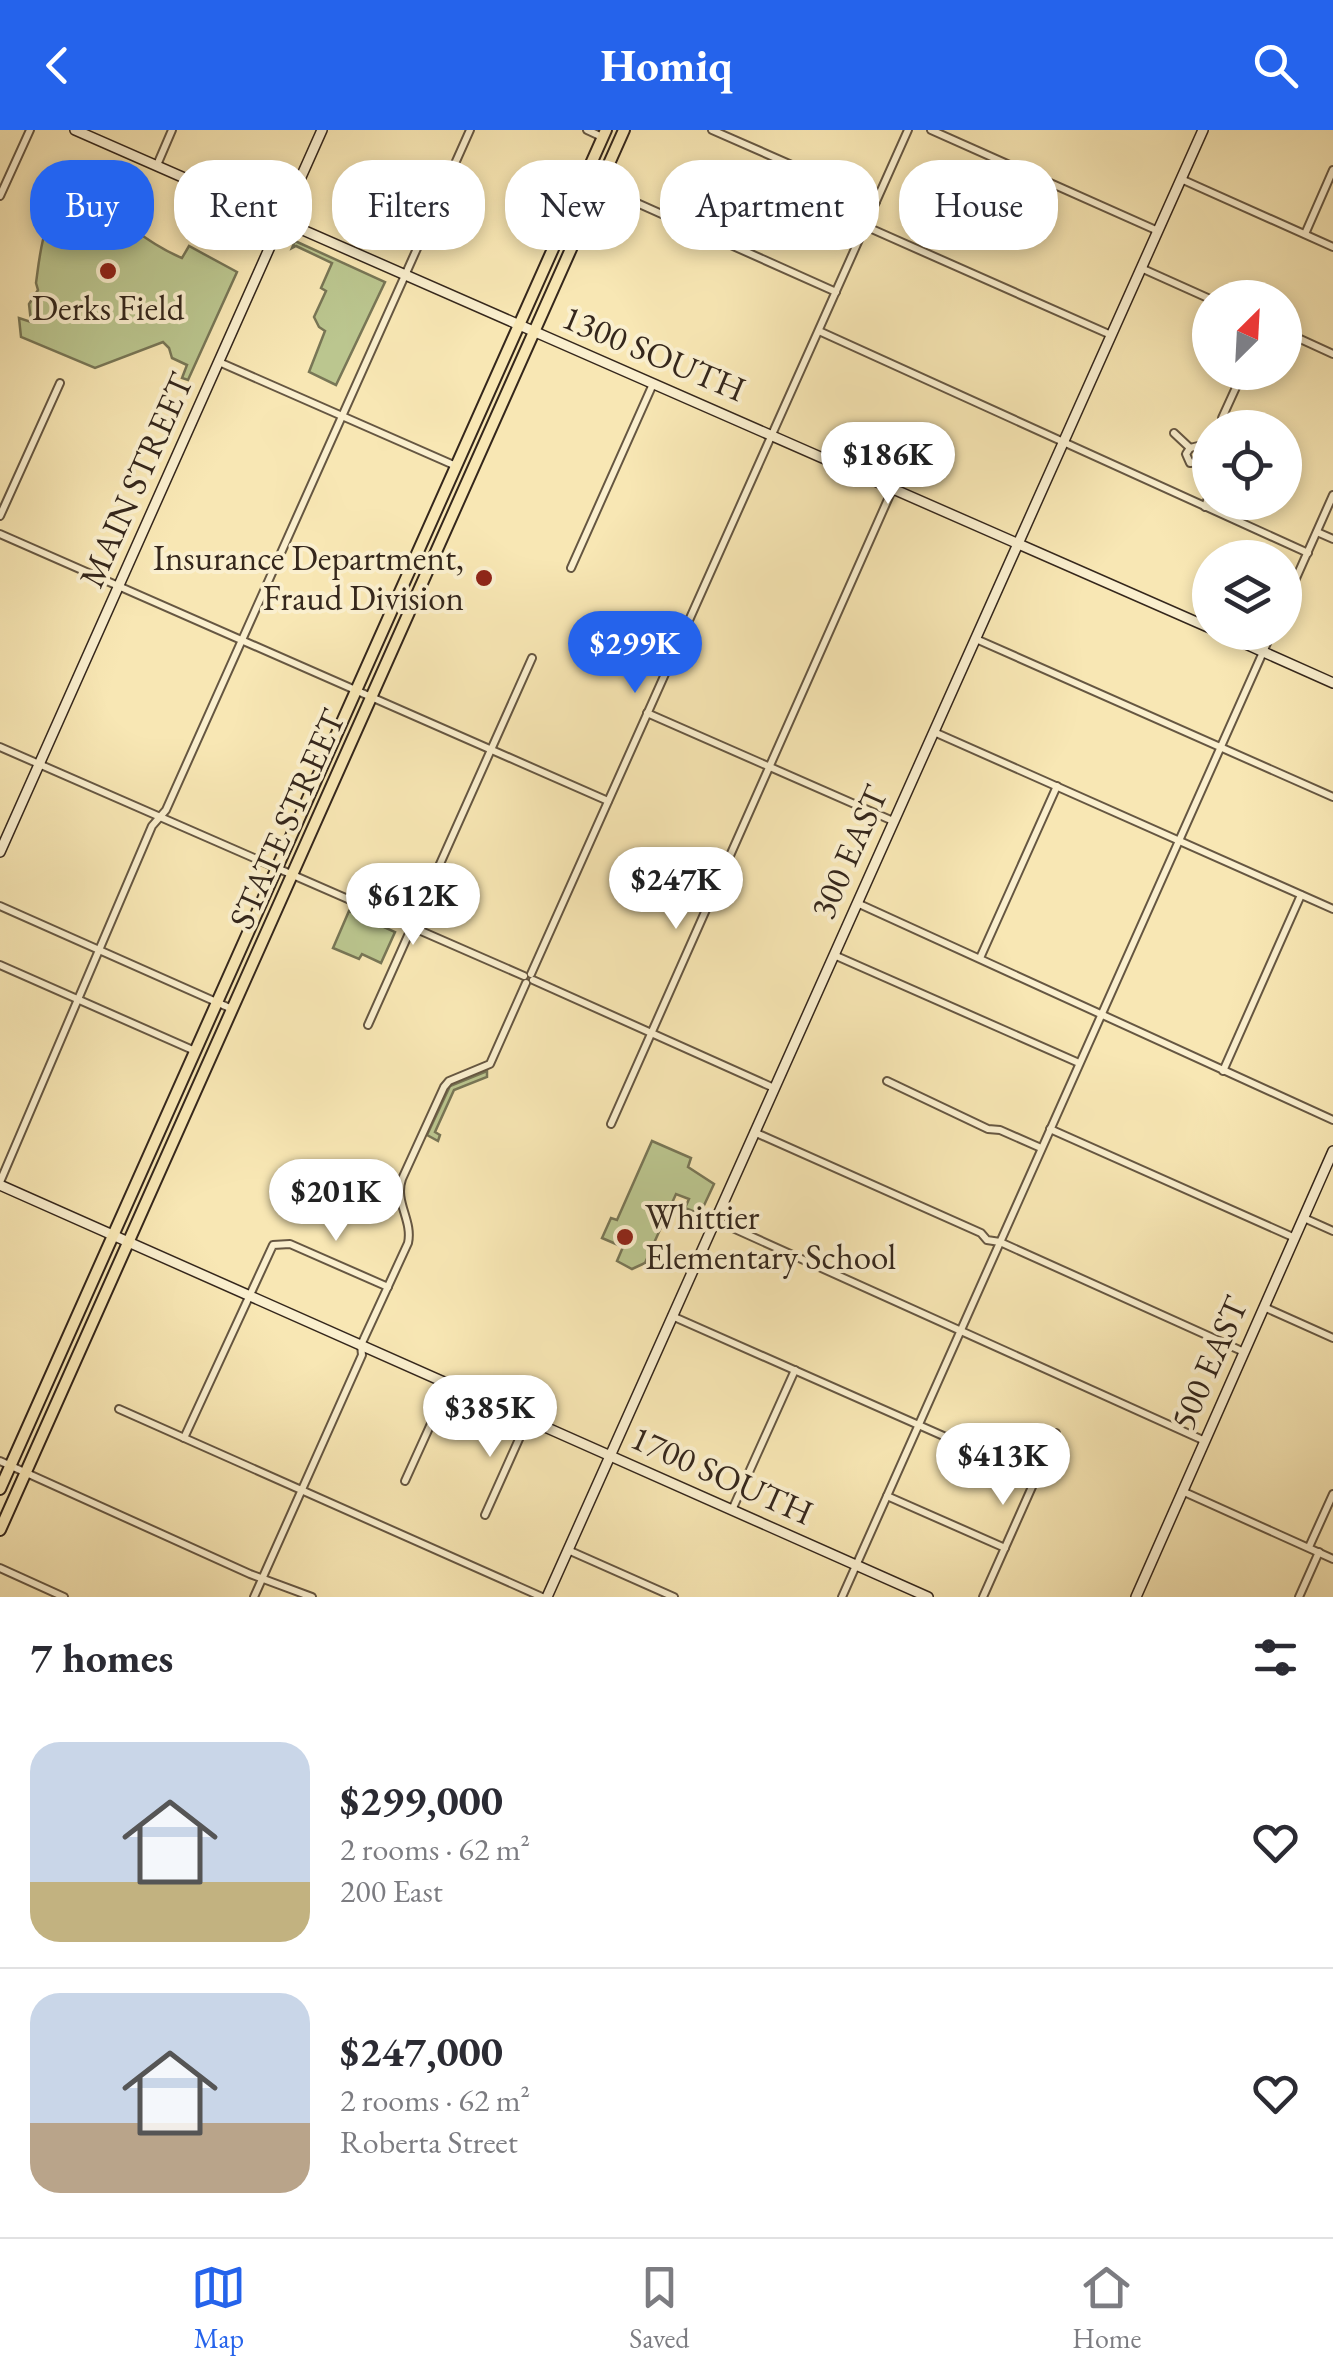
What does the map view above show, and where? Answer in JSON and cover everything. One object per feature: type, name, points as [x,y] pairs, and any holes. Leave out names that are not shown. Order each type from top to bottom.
[{"type":"main road","name":"STATE STREET","points":[[610,160],[624,130]]},
{"type":"main road","points":[[604,134],[607,160]]},
{"type":"main road","name":"STATE STREET","points":[[0,1489],[5,1464],[114,1234],[604,134]]},
{"type":"main road","name":"STATE STREET","points":[[0,1530],[570,250]]},
{"type":"street","points":[[0,196],[30,130]]},
{"type":"street","name":"1300 SOUTH","points":[[75,130],[174,173]]},
{"type":"street","points":[[156,165],[172,130]]},
{"type":"street","name":"MAIN STREET","points":[[309,160],[322,130]]},
{"type":"street","points":[[0,1184],[152,826],[166,810],[470,130]]},
{"type":"street","points":[[587,130],[604,134]]},
{"type":"street","points":[[712,130],[780,160]]},
{"type":"street","points":[[879,195],[908,130]]},
{"type":"street","points":[[930,130],[1158,231]]},
{"type":"street","name":"300 EAST","points":[[545,1597],[1202,130]]},
{"type":"street","points":[[1304,234],[1333,170]]},
{"type":"street","points":[[1181,179],[1333,246]]},
{"type":"street","points":[[640,205],[836,292]]},
{"type":"street","points":[[879,232],[1111,336]]},
{"type":"street","name":"1300 SOUTH","points":[[312,234],[1192,620]]},
{"type":"street","name":"MAIN STREET","points":[[0,852],[269,250]]},
{"type":"street","points":[[254,1597],[410,1238],[399,1187],[449,1081],[490,1064],[854,250]]},
{"type":"street","points":[[1141,268],[1192,291]]},
{"type":"street","points":[[819,330],[1192,501]]},
{"type":"street","points":[[1302,340],[1333,354]]},
{"type":"street","points":[[219,362],[456,466]]},
{"type":"street","points":[[0,516],[60,382]]},
{"type":"street","points":[[571,568],[652,384]]},
{"type":"street","points":[[1174,433],[1190,448],[1186,454],[1192,463]]},
{"type":"street","points":[[611,1124],[893,488]]},
{"type":"street","points":[[1302,565],[1333,496]]},
{"type":"street","points":[[1235,520],[1308,552]]},
{"type":"street","points":[[1317,532],[1333,539]]},
{"type":"street","points":[[0,534],[608,801]]},
{"type":"street","points":[[975,638],[1333,797]]},
{"type":"street","points":[[1259,650],[1333,683]]},
{"type":"street","points":[[842,1597],[1263,652]]},
{"type":"street","points":[[368,1025],[532,658]]},
{"type":"street","points":[[648,713],[893,822]]},
{"type":"street","points":[[933,731],[1333,909]]},
{"type":"street","points":[[0,747],[774,1088]]},
{"type":"street","points":[[980,958],[1057,786]]},
{"type":"street","points":[[1222,1070],[1301,895]]},
{"type":"street","points":[[857,903],[1333,1120]]},
{"type":"street","points":[[0,906],[232,1009]]},
{"type":"street","points":[[834,955],[1079,1063]]},
{"type":"street","points":[[0,966],[195,1051]]},
{"type":"street","points":[[887,1081],[988,1129],[1000,1130],[1041,1148]]},
{"type":"street","points":[[1050,1128],[1295,1238]]},
{"type":"street","points":[[754,1132],[1244,1352]]},
{"type":"street","name":"500 EAST","points":[[1136,1597],[1333,1152]]},
{"type":"street","name":"1700 SOUTH","points":[[0,1184],[928,1597]]},
{"type":"street","points":[[1304,1218],[1333,1231]]},
{"type":"street","points":[[715,1220],[1205,1441]]},
{"type":"street","points":[[184,1438],[267,1253],[278,1243],[290,1244],[388,1287]]},
{"type":"street","points":[[1264,1307],[1333,1338]]},
{"type":"street","points":[[672,1316],[1036,1478]]},
{"type":"street","points":[[732,1510],[795,1370]]},
{"type":"street","points":[[405,1481],[449,1384]]},
{"type":"street","points":[[119,1409],[545,1597]]},
{"type":"street","points":[[485,1515],[528,1419]]},
{"type":"street","points":[[983,1597],[1056,1433]]},
{"type":"street","points":[[5,1464],[312,1597]]},
{"type":"street","points":[[1182,1492],[1333,1558]]},
{"type":"street","points":[[1309,1548],[1333,1494]]},
{"type":"street","points":[[887,1496],[1005,1548]]},
{"type":"street","points":[[568,1550],[674,1597]]},
{"type":"street","points":[[1299,1597],[1319,1552]]},
{"type":"street","points":[[0,1568],[64,1597]]},
{"type":"green space","name":"Derks Field","points":[[154,244],[182,258],[187,250],[196,250],[237,272],[188,380],[182,378],[187,365],[172,358],[163,342],[95,368],[21,337],[19,318],[31,322],[29,304],[38,290],[41,250],[154,250]]},
{"type":"green space","points":[[312,249],[385,282],[336,385],[309,372],[325,331],[314,317],[326,291],[321,288],[332,263],[304,250]]},
{"type":"green space","points":[[349,911],[395,932],[381,963],[333,948]]},
{"type":"green space","points":[[487,1071],[487,1077],[454,1090],[435,1132],[440,1135],[438,1141],[427,1135],[450,1086]]},
{"type":"green space","points":[[652,1141],[691,1158],[688,1167],[714,1184],[700,1214],[685,1208],[689,1199],[676,1194],[645,1263],[632,1269],[617,1261],[623,1247],[602,1238],[611,1218],[617,1220]]},
{"type":"place","name":"Derks Field","points":[[108,271]]},
{"type":"place","name":"Insurance Department, Fraud Division","points":[[484,578]]},
{"type":"place","name":"Whittier Elementary School","points":[[625,1237]]}]
